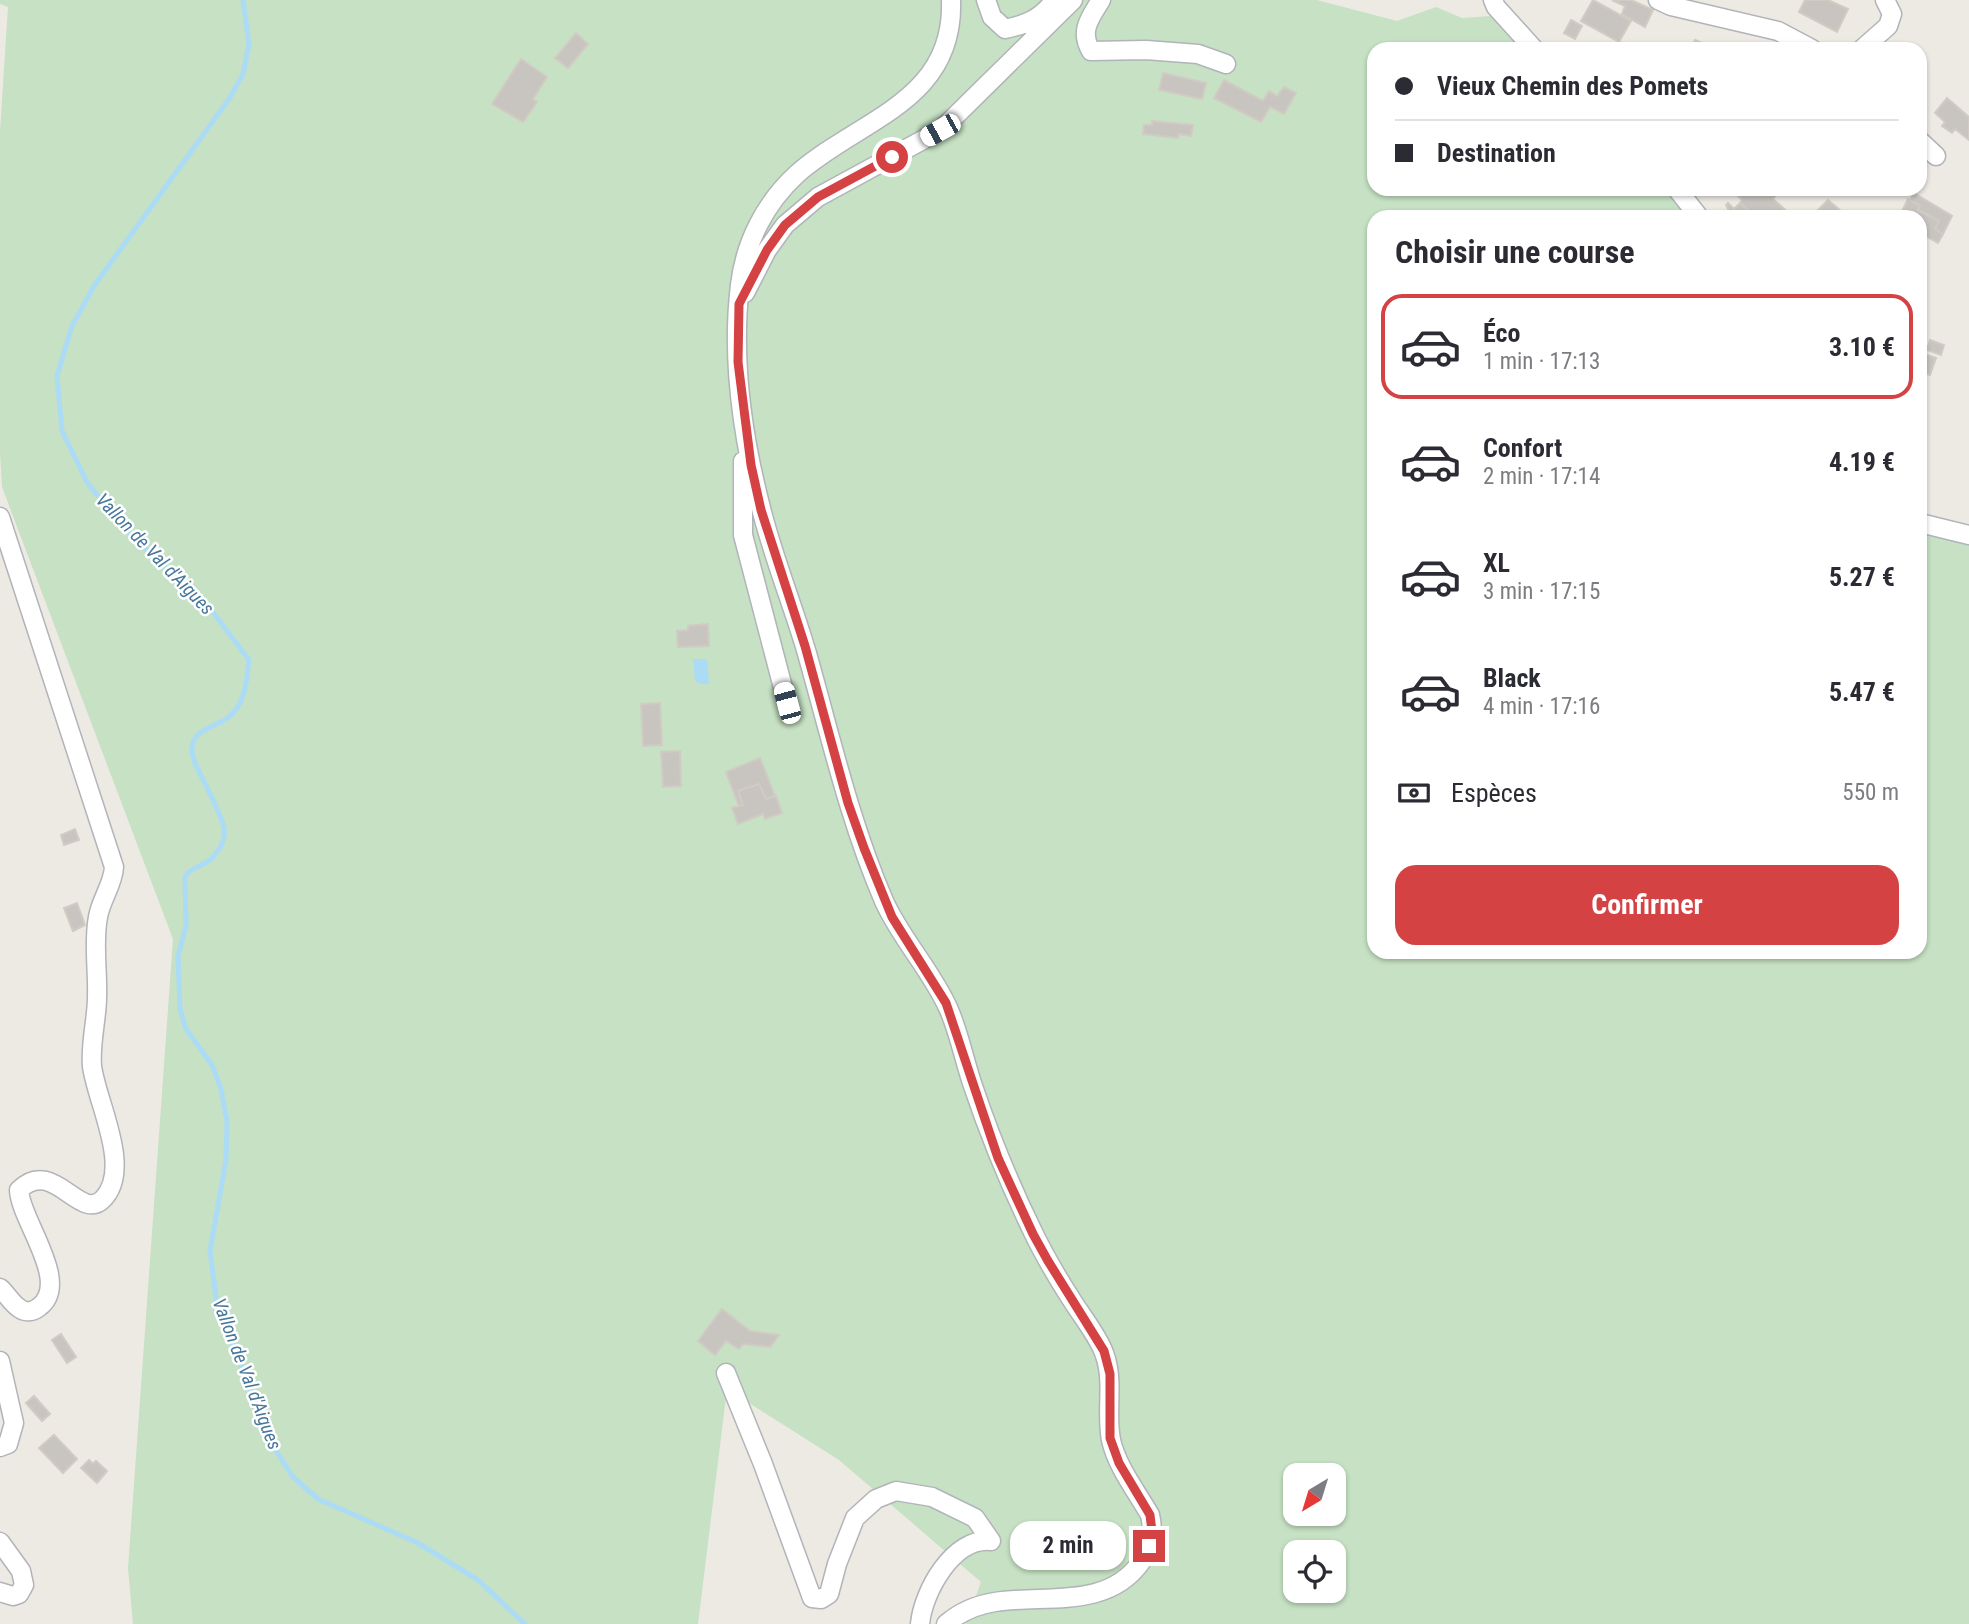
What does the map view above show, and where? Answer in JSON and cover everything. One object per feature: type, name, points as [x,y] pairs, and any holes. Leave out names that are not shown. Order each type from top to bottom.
[{"type":"street","points":[[946,1624],[964,1611],[993,1602],[1072,1597],[1098,1593],[1113,1587],[1127,1577],[1143,1559],[1151,1539],[1152,1523],[1113,1448],[1109,1422],[1110,1374],[1104,1351],[1033,1234],[998,1158],[946,1003],[892,917],[864,848],[848,803],[805,646],[761,510],[743,412],[738,362],[740,284],[746,258],[766,210],[781,190],[816,159],[911,97],[932,71],[947,42],[952,19],[951,0]]},
{"type":"street","points":[[986,0],[992,17],[1005,29],[1027,25],[1047,11],[1055,0]]},
{"type":"street","points":[[739,304],[767,250],[785,225],[818,197],[940,130],[1073,0]]},
{"type":"street","points":[[1101,0],[1087,22],[1085,41],[1091,51],[1146,50],[1198,54],[1226,64]]},
{"type":"street","points":[[1493,0],[1496,7],[1528,42]]},
{"type":"street","points":[[1658,0],[1671,6],[1778,32],[1798,42]]},
{"type":"street","points":[[1870,42],[1888,26],[1892,14],[1885,0]]},
{"type":"street","points":[[1927,148],[1936,156]]},
{"type":"street","points":[[1682,196],[1694,210]]},
{"type":"street","points":[[743,412],[743,535],[787,703]]},
{"type":"street","points":[[0,517],[114,866],[98,917],[97,995],[92,1066],[115,1163],[111,1187],[99,1203],[88,1204],[54,1183],[43,1180],[33,1180],[19,1189],[20,1200],[47,1267],[49,1294],[43,1304],[34,1311],[26,1311],[19,1309],[0,1288]]},
{"type":"street","points":[[1927,525],[1969,536]]},
{"type":"street","points":[[0,1361],[14,1423],[8,1444],[0,1447]]},
{"type":"street","points":[[726,1373],[813,1598],[821,1599],[829,1594],[837,1564],[855,1518],[876,1499],[897,1491],[932,1497],[975,1518],[991,1541],[983,1540],[962,1549],[936,1575],[920,1614],[920,1624]]},
{"type":"street","points":[[0,1542],[21,1571],[24,1585],[19,1594],[13,1596],[0,1592]]},
{"type":"green space","points":[[0,0],[1317,0],[1397,21],[1436,7],[1462,18],[1505,15],[1533,42],[1367,42],[1367,196],[1694,196],[1704,210],[1367,210],[1367,959],[1927,959],[1927,516],[1969,531],[1969,1624],[966,1624],[981,1582],[839,1460],[727,1389],[698,1624],[133,1624],[128,1568],[173,939],[2,487],[0,131],[8,7],[0,4]]},
{"type":"water","points":[[693,659],[707,659],[709,684],[695,681]]},
{"type":"building","points":[[1593,0],[1631,21],[1619,42],[1581,21]]},
{"type":"building","points":[[1612,0],[1631,0],[1653,10],[1645,27],[1622,14],[1625,6]]},
{"type":"building","points":[[1805,0],[1828,0],[1848,9],[1837,32],[1799,12]]},
{"type":"building","points":[[1571,20],[1582,26],[1575,39],[1564,33]]},
{"type":"building","points":[[576,33],[588,44],[568,68],[555,58]]},
{"type":"building","points":[[521,59],[547,77],[533,99],[537,102],[523,122],[492,104]]},
{"type":"building","points":[[1163,73],[1206,83],[1202,99],[1159,90]]},
{"type":"building","points":[[1224,80],[1263,101],[1269,91],[1277,96],[1284,87],[1296,93],[1284,114],[1270,107],[1261,122],[1214,98]]},
{"type":"building","points":[[1947,98],[1969,117],[1969,140],[1955,129],[1952,133],[1942,126],[1945,122],[1935,113]]},
{"type":"building","points":[[1152,121],[1193,125],[1191,136],[1179,134],[1178,138],[1143,134],[1144,125],[1152,125]]},
{"type":"building","points":[[1738,196],[1775,196],[1773,199],[1785,210],[1748,210],[1740,203],[1742,200]]},
{"type":"building","points":[[1912,196],[1919,196],[1952,216],[1943,234],[1935,229],[1939,221],[1927,215],[1927,210],[1918,210],[1920,206],[1910,200]]},
{"type":"building","points":[[1908,199],[1920,206],[1918,210],[1902,210]]},
{"type":"building","points":[[1828,200],[1840,210],[1818,210]]},
{"type":"building","points":[[1728,203],[1734,209],[1740,203],[1748,210],[1728,210],[1726,205]]},
{"type":"building","points":[[1927,215],[1939,221],[1935,229],[1943,234],[1938,243],[1927,237]]},
{"type":"building","points":[[1930,340],[1944,345],[1941,355],[1927,350]]},
{"type":"building","points":[[1927,355],[1936,358],[1930,375],[1927,374]]},
{"type":"building","points":[[708,624],[709,646],[678,647],[677,631],[688,630],[688,626]]},
{"type":"building","points":[[660,703],[662,745],[643,746],[641,704]]},
{"type":"building","points":[[680,751],[681,786],[663,787],[661,752]]},
{"type":"building","points":[[760,758],[775,796],[766,799],[759,784],[738,791],[743,805],[739,806],[726,772]]},
{"type":"building","points":[[759,784],[766,799],[776,796],[782,813],[765,819],[763,814],[738,824],[732,808],[743,805],[738,791]]},
{"type":"building","points":[[75,829],[79,840],[64,845],[61,835]]},
{"type":"building","points":[[77,903],[85,925],[73,931],[64,908]]},
{"type":"building","points":[[722,1309],[750,1331],[779,1335],[770,1347],[743,1344],[739,1349],[726,1341],[715,1355],[698,1341]]},
{"type":"building","points":[[61,1334],[76,1357],[67,1363],[52,1340]]},
{"type":"building","points":[[34,1396],[50,1414],[42,1421],[26,1403]]},
{"type":"building","points":[[54,1435],[77,1459],[63,1473],[39,1448]]},
{"type":"building","points":[[89,1460],[93,1464],[96,1461],[107,1471],[97,1483],[81,1468]]},
{"type":"waterway","name":"Vallon de Val d'Aigues","points":[[243,0],[249,44],[243,74],[229,99],[94,286],[72,326],[57,376],[62,431],[88,484],[135,539],[209,607],[249,660],[244,691],[237,708],[230,716],[205,730],[194,740],[194,761],[219,813],[224,836],[220,848],[212,858],[185,876],[186,926],[178,956],[180,1009],[186,1029],[212,1065],[221,1089],[227,1121],[226,1160],[210,1251],[217,1305],[273,1446],[293,1477],[318,1499],[418,1543],[478,1580],[525,1624]]},
{"type":"route","points":[[892,157],[818,197],[785,225],[767,250],[739,304],[738,362],[751,465],[761,510],[805,646],[848,803],[864,848],[892,917],[946,1003],[998,1158],[1033,1234],[1104,1351],[1110,1374],[1110,1438],[1119,1463],[1150,1515],[1152,1531],[1149,1546]]}]
